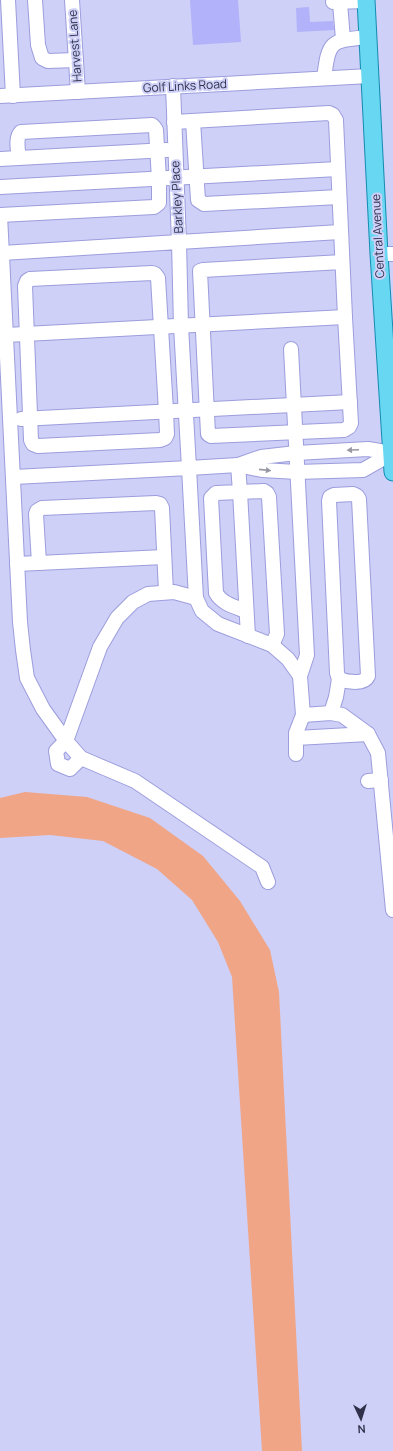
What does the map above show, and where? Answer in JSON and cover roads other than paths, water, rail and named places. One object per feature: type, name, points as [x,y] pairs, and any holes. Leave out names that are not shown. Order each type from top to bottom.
[{"type":"main road","name":"Central Avenue","points":[[366,1],[370,76],[386,254],[393,472]]},
{"type":"street","points":[[7,96],[8,0]]},
{"type":"street","points":[[35,0],[38,45],[42,58],[48,61],[76,60]]},
{"type":"street","name":"Harvest Lane","points":[[72,0],[78,92]]},
{"type":"street","points":[[343,39],[336,1],[366,1]]},
{"type":"street","points":[[324,78],[327,54],[335,43],[343,39],[368,37]]},
{"type":"street","name":"Golf Links Road","points":[[7,96],[370,76]]},
{"type":"street","name":"Barkley Place","points":[[173,86],[179,242],[340,232]]},
{"type":"street","points":[[174,122],[329,113],[333,115],[336,120],[340,232],[342,262],[351,423],[344,430],[211,436],[208,434],[200,271],[342,262]]},
{"type":"street","points":[[193,121],[198,200],[204,204],[339,197]]},
{"type":"street","points":[[19,158],[18,135],[22,132],[152,125],[154,127],[157,151],[160,200],[154,207],[0,215],[4,327],[14,477],[17,564],[23,650],[27,678],[43,709],[66,741],[81,758],[135,781],[262,867],[268,882]]},
{"type":"street","points":[[0,159],[175,150]]},
{"type":"street","points":[[0,187],[338,169]]},
{"type":"street","points":[[2,253],[179,242],[185,410],[196,598],[202,611],[218,624],[272,645],[288,660],[300,676]]},
{"type":"street","points":[[155,274],[158,278],[161,327],[167,434],[165,438],[160,440],[38,446],[33,444],[31,440],[25,286],[30,279],[155,274]]},
{"type":"street","points":[[4,307],[26,306]]},
{"type":"street","points":[[4,327],[26,334],[345,317]]},
{"type":"street","points":[[291,349],[307,655],[300,676],[303,715],[296,733],[296,754]]},
{"type":"street","points":[[9,392],[29,391]]},
{"type":"street","points":[[10,419],[350,402]]},
{"type":"street","points":[[238,465],[261,457],[296,453],[368,449],[392,453]]},
{"type":"street","points":[[14,477],[238,465],[262,470],[297,472],[363,470],[392,453]]},
{"type":"street","points":[[238,465],[248,636]]},
{"type":"street","points":[[246,611],[226,603],[219,598],[216,593],[211,498],[216,494],[264,491],[269,497],[277,634],[272,645]]},
{"type":"street","points":[[337,714],[342,680],[337,673],[329,501],[330,497],[334,495],[353,494],[359,499],[368,676],[364,681],[342,680]]},
{"type":"street","points":[[39,563],[37,510],[42,508],[156,503],[160,504],[162,508],[166,592]]},
{"type":"street","points":[[17,564],[164,557]]},
{"type":"street","points":[[81,758],[70,769],[58,764],[56,751],[66,741],[100,647],[117,618],[133,602],[148,594],[174,592],[196,598]]},
{"type":"street","points":[[303,715],[337,714],[368,734],[378,754],[375,788],[393,910]]},
{"type":"street","points":[[296,738],[368,734]]}]
